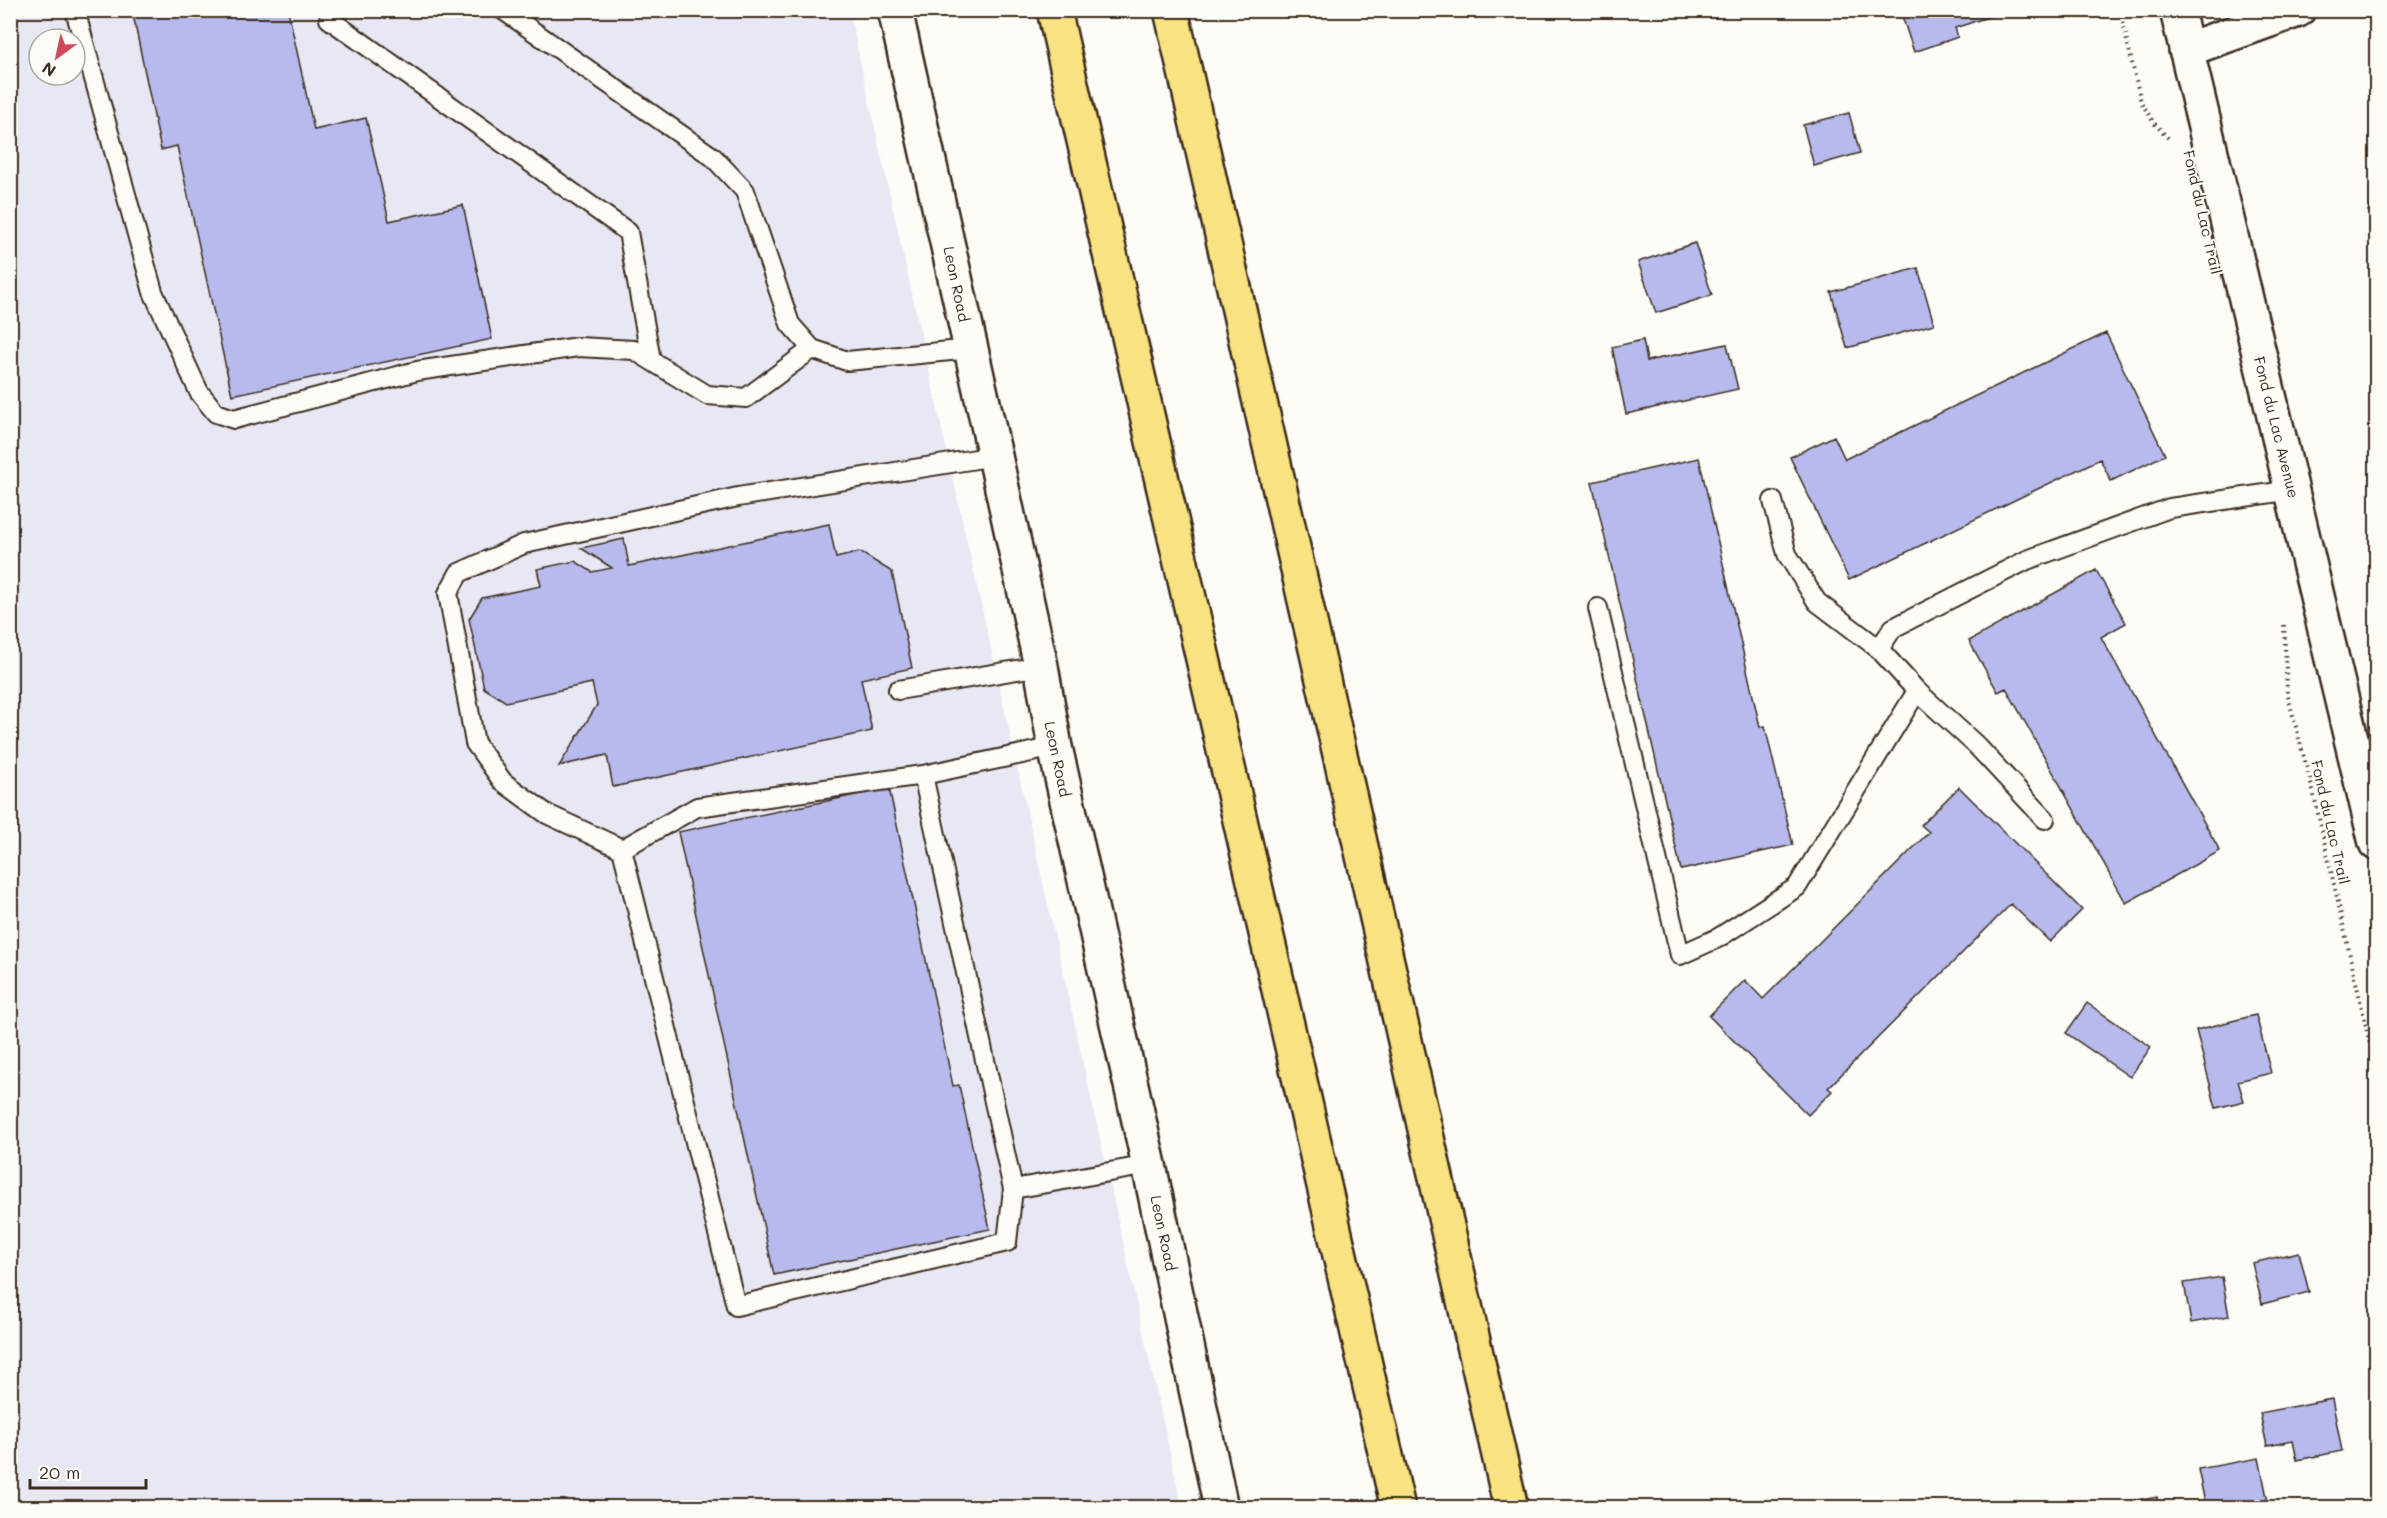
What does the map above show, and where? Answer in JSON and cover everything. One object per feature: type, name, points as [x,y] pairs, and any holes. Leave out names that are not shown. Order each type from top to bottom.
[{"type":"highway","points":[[1054,10],[1398,1508]]},
{"type":"highway","points":[[1171,10],[1511,1508]]},
{"type":"street","name":"Leon Road","points":[[895,10],[1041,666],[1055,747],[1149,1165],[1221,1508]]},
{"type":"street","name":"Fond du Lac Avenue","points":[[2177,10],[2376,843]]},
{"type":"street","points":[[2186,50],[2298,10]]},
{"type":"lane","points":[[75,10],[153,292],[198,392],[216,413],[234,419],[417,371],[578,347],[634,350],[708,395],[746,398],[812,349]]},
{"type":"lane","points":[[334,10],[329,19],[628,232],[651,360]]},
{"type":"lane","points":[[503,10],[713,157],[745,191],[790,324],[812,349],[847,361],[971,349]]},
{"type":"lane","points":[[622,849],[547,814],[503,782],[475,743],[448,593],[459,573],[524,544],[738,496],[995,456]]},
{"type":"lane","points":[[1879,649],[1893,628],[2027,560],[2170,508],[2292,490]]},
{"type":"lane","points":[[1773,501],[1787,554],[1817,602],[1879,649],[1917,691],[1976,745],[2045,819]]},
{"type":"lane","points":[[1598,608],[1680,956],[1718,938],[1797,887],[1917,691]]},
{"type":"lane","points":[[898,690],[1041,666]]},
{"type":"lane","points":[[622,849],[697,807],[923,774],[1055,747]]},
{"type":"lane","points":[[622,849],[736,1306],[1007,1242],[1013,1189],[923,774]]},
{"type":"lane","points":[[1013,1189],[1149,1165]]},
{"type":"path","name":"Fond du Lac Trail","points":[[2120,10],[2141,102],[2154,123],[2175,145]]},
{"type":"path","name":"Fond du Lac Trail","points":[[2284,618],[2287,693],[2313,791],[2376,1071]]},
{"type":"shaded area","points":[[10,11],[849,11],[1182,1507],[11,1507]]},
{"type":"building","points":[[132,10],[288,10],[314,130],[366,118],[389,221],[463,205],[492,339],[232,395],[177,146],[161,150]]},
{"type":"building","points":[[1900,10],[2009,10],[1955,28],[1958,37],[1914,52]]},
{"type":"building","points":[[1849,113],[1860,153],[1814,166],[1803,125]]},
{"type":"building","points":[[2376,196],[2376,216],[2368,211]]},
{"type":"building","points":[[1695,243],[1712,295],[1656,313],[1638,262]]},
{"type":"building","points":[[1918,268],[1934,324],[1847,348],[1831,292]]},
{"type":"building","points":[[2106,333],[2165,455],[2111,481],[2100,459],[1849,580],[1790,457],[1834,436],[1845,459]]},
{"type":"building","points":[[1643,340],[1647,361],[1727,344],[1738,389],[1626,414],[1612,347]]},
{"type":"building","points":[[1699,458],[1760,727],[1765,726],[1793,845],[1681,870],[1592,482]]},
{"type":"building","points":[[829,524],[836,558],[860,552],[892,572],[912,668],[861,679],[872,731],[613,787],[607,755],[559,766],[597,705],[592,683],[506,702],[484,688],[469,619],[482,598],[541,586],[537,569],[575,561],[592,572],[612,568],[581,548],[624,539],[629,566]]},
{"type":"building","points":[[2096,570],[2126,623],[2101,637],[2220,851],[2126,903],[2006,688],[1998,692],[1969,641]]},
{"type":"building","points":[[1959,787],[2082,910],[2050,942],[2011,904],[1828,1088],[1832,1091],[1808,1115],[1709,1016],[1745,980],[1763,999],[1929,832],[1921,825]]},
{"type":"building","points":[[889,788],[953,1086],[959,1085],[990,1229],[774,1275],[678,832]]},
{"type":"building","points":[[2087,1003],[2151,1047],[2130,1077],[2066,1033]]},
{"type":"building","points":[[2256,1015],[2271,1073],[2238,1081],[2244,1101],[2216,1108],[2196,1030]]},
{"type":"building","points":[[2299,1252],[2309,1292],[2262,1304],[2252,1263]]},
{"type":"building","points":[[2222,1277],[2229,1316],[2191,1323],[2184,1283]]},
{"type":"building","points":[[2332,1399],[2342,1451],[2297,1460],[2293,1441],[2267,1446],[2260,1413]]},
{"type":"building","points":[[2259,1458],[2268,1502],[2237,1508],[2206,1508],[2198,1469]]},
{"type":"building","points":[[2157,1497],[2159,1508],[2119,1508],[2118,1504]]}]
